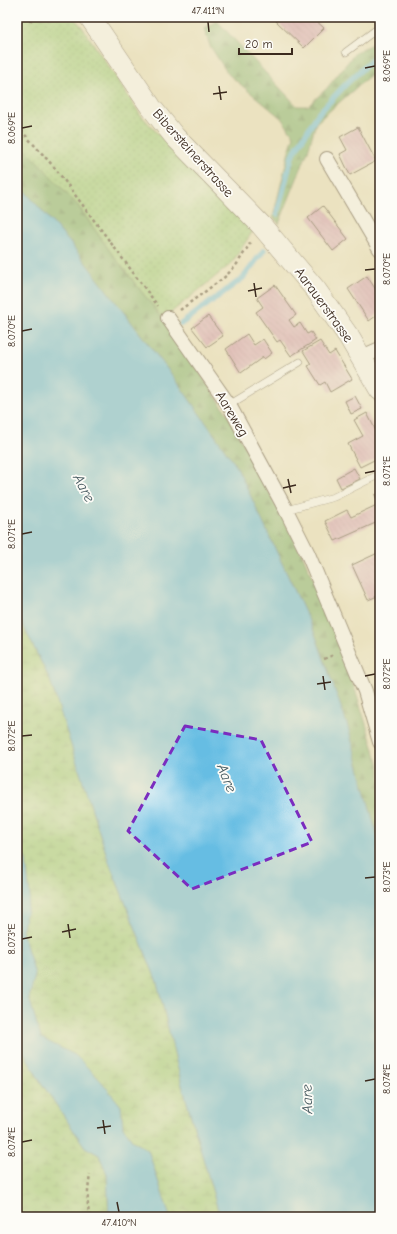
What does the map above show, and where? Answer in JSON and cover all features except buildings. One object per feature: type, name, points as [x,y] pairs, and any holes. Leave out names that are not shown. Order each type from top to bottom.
[{"type":"street","name":"Bibersteinerstrasse","points":[[90,17],[151,106],[175,137],[262,227]]},
{"type":"street","points":[[327,159],[380,249]]},
{"type":"street","name":"Aarauerstrasse","points":[[262,227],[371,353],[380,390]]},
{"type":"street","name":"Aareweg","points":[[168,318],[229,405],[286,510],[308,554],[365,691],[380,742]]},
{"type":"lane","points":[[346,52],[380,28]]},
{"type":"lane","points":[[229,405],[300,362]]},
{"type":"lane","points":[[286,510],[334,497],[380,474]]},
{"type":"path","points":[[18,17],[30,21],[37,17]]},
{"type":"path","points":[[17,126],[55,168],[168,318],[226,276],[237,264],[262,227]]},
{"type":"path","points":[[90,1175],[88,1208],[90,1217]]},
{"type":"highlighted area","points":[[185,726],[261,740],[312,842],[192,889],[128,831]]},
{"type":"green space","points":[[17,17],[73,17],[82,27],[140,114],[169,146],[253,231],[231,264],[163,319],[112,254],[78,206],[17,141]]},
{"type":"green space","points":[[217,21],[297,106],[308,106],[327,88],[356,52],[380,40],[380,68],[316,123],[308,151],[279,224],[273,217],[294,136],[281,118],[228,74],[210,46],[204,28]]},
{"type":"green space","points":[[17,141],[78,206],[112,254],[163,319],[227,413],[303,556],[330,620],[357,695],[380,769],[380,846],[348,727],[315,634],[237,467],[175,379],[71,244],[17,182]]},
{"type":"green space","points":[[17,613],[50,680],[109,862],[157,982],[182,1085],[220,1217],[170,1217],[148,1150],[133,1141],[123,1127],[121,1106],[75,1055],[41,1039],[29,998],[35,975],[22,931],[30,897],[26,860],[17,845]]},
{"type":"green space","points":[[17,1040],[40,1081],[85,1147],[99,1155],[107,1174],[109,1217],[17,1217]]},
{"type":"water","name":"Aare","points":[[17,182],[71,244],[175,379],[237,467],[315,634],[348,727],[380,846],[380,1217],[220,1217],[182,1085],[157,982],[109,862],[50,680],[17,613]]},
{"type":"water","points":[[17,845],[26,860],[30,897],[22,931],[35,975],[29,998],[41,1038],[75,1055],[101,1081],[121,1106],[123,1127],[133,1141],[148,1150],[170,1217],[109,1217],[107,1174],[99,1155],[85,1147],[40,1081],[17,1040]]},
{"type":"waterway","points":[[277,214],[292,156],[318,114],[347,83],[373,59],[380,56]]},
{"type":"waterway","points":[[181,324],[243,278],[264,250]]}]
